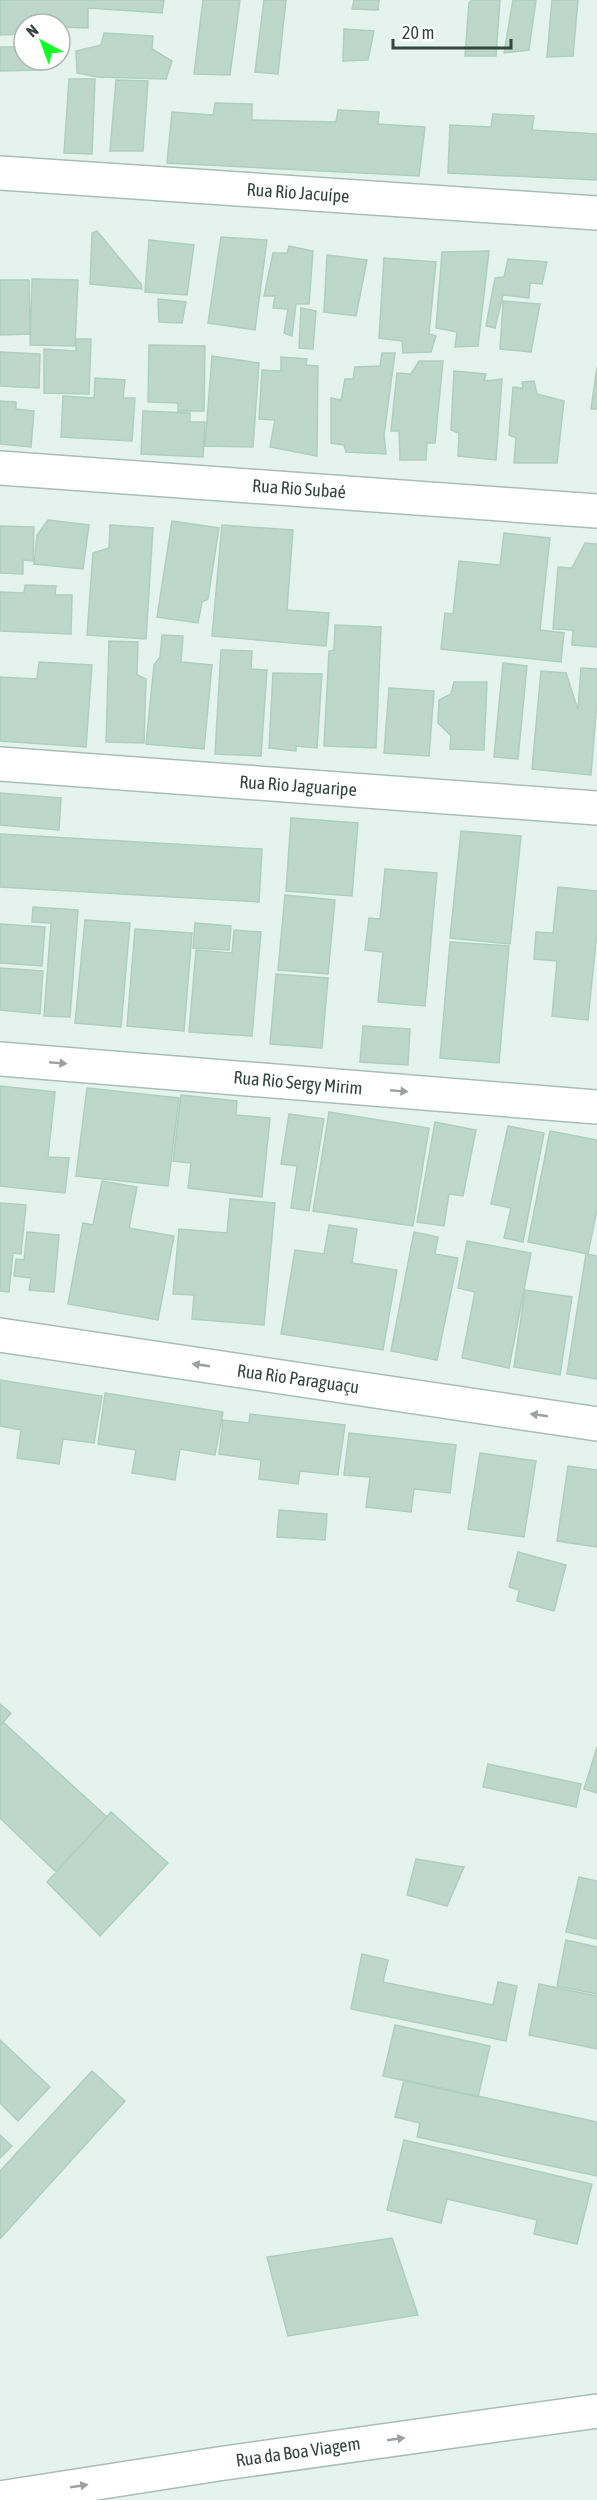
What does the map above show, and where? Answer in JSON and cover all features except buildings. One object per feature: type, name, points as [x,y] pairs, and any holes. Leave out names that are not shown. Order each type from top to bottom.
[{"type":"street","name":"Rua Rio Jacuípe","points":[[0,173],[597,213]]},
{"type":"street","name":"Rua Rio Subaé","points":[[0,468],[597,511]]},
{"type":"street","name":"Rua Rio Jaguaripe","points":[[0,764],[597,808]]},
{"type":"street","name":"Rua Rio Sergy Mirim","points":[[0,1059],[597,1107]]},
{"type":"street","name":"Rua Rio Paraguaçu","points":[[0,1335],[597,1424]]},
{"type":"street","name":"Rua da Boa Viagem","points":[[0,2498],[218,2464],[597,2410]]}]
